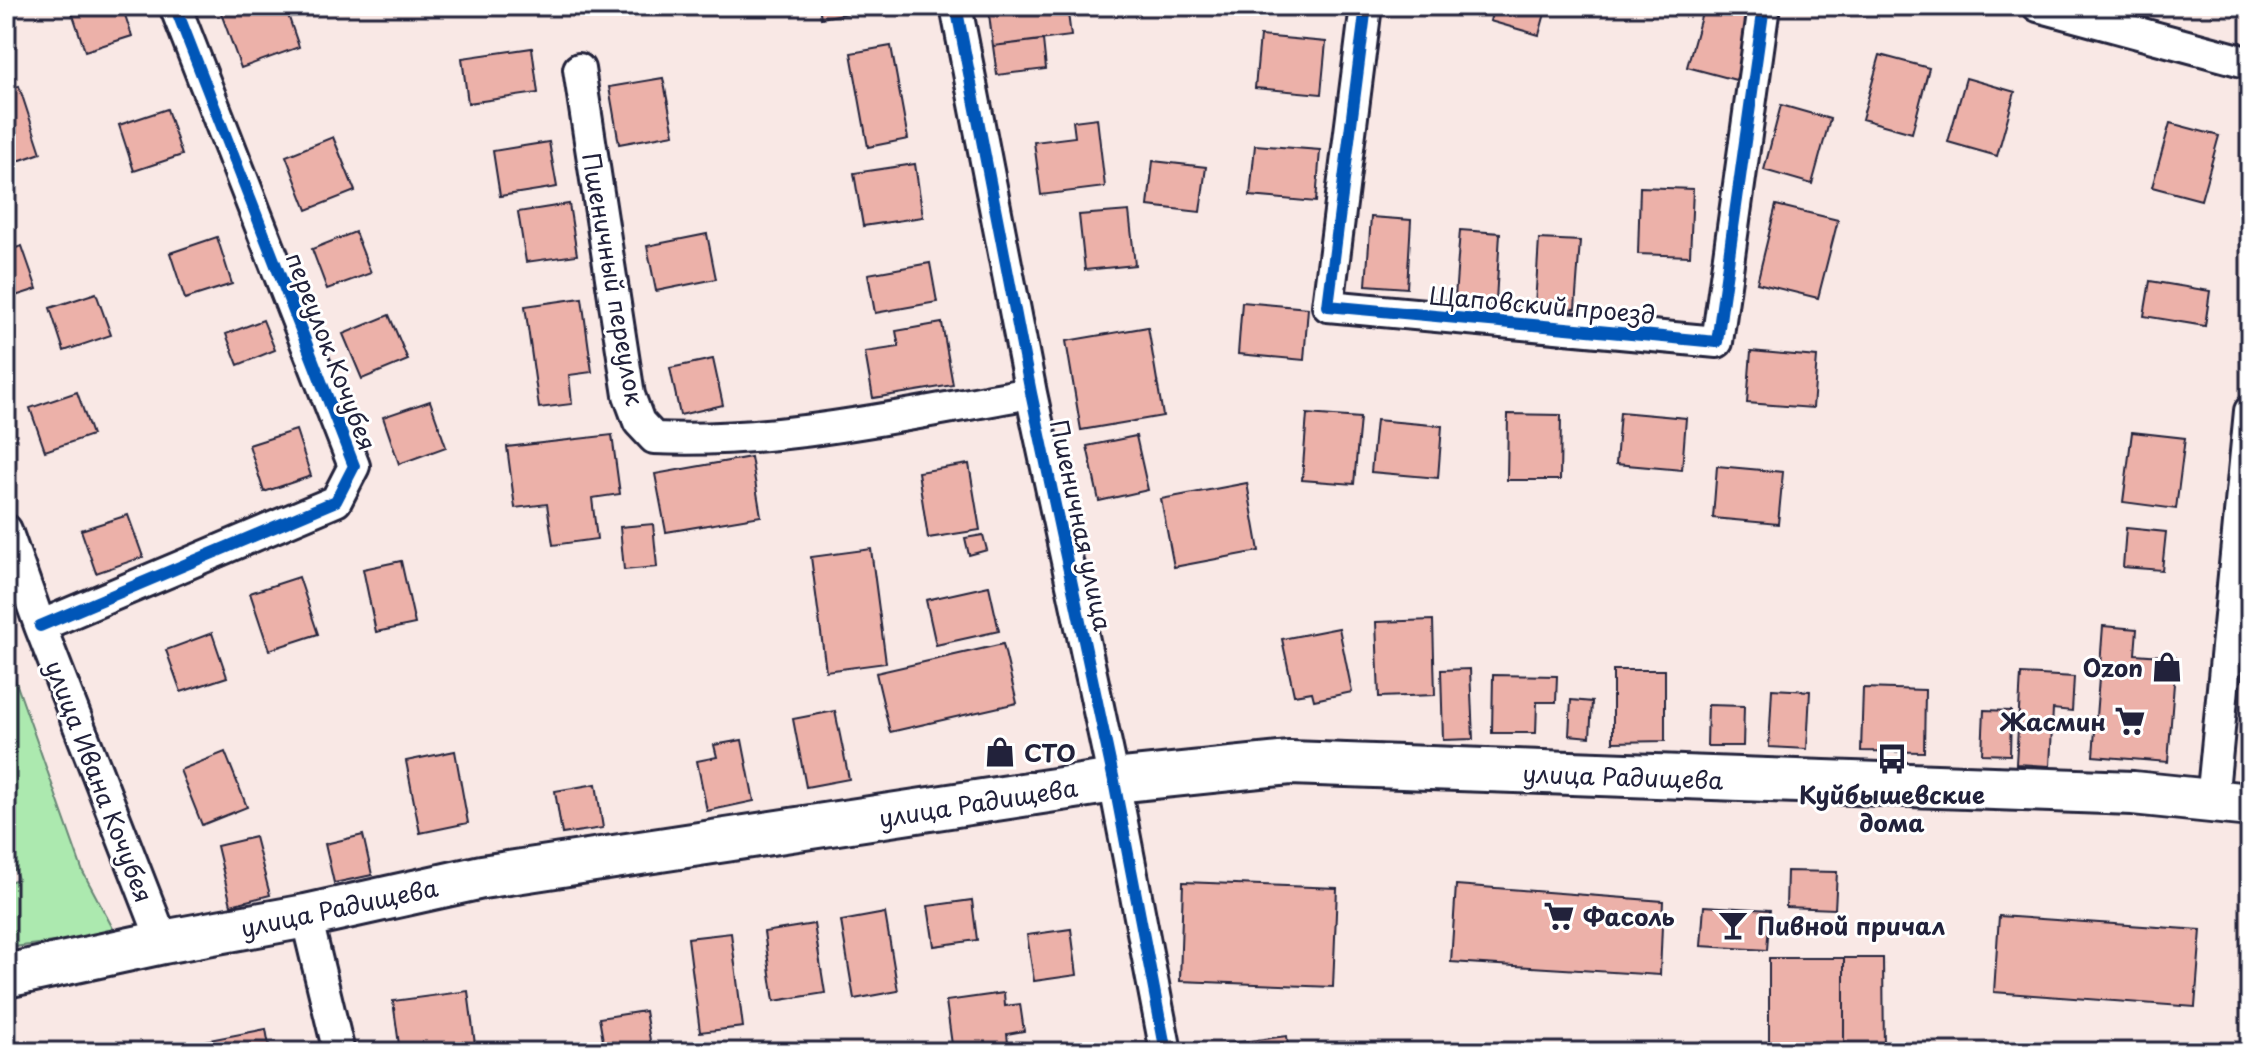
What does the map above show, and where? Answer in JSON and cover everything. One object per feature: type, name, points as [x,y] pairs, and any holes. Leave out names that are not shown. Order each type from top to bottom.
[{"type":"main road","name":"улица Радищева","points":[[6,976],[482,877],[1114,781],[1290,763],[2078,791],[2231,803]]},
{"type":"street","name":"переулок Кочубея","points":[[40,626],[336,501],[354,466],[175,6]]},
{"type":"street","name":"Пшеничная улица","points":[[956,6],[1031,393],[1114,781],[1166,1052]]},
{"type":"street","name":"Щаповский проезд","points":[[1366,6],[1328,306],[1717,342],[1764,6]]},
{"type":"street","points":[[2038,6],[2250,63]]},
{"type":"street","name":"Пшеничный переулок","points":[[579,69],[629,395],[639,422],[654,438],[745,438],[803,432],[1031,393]]},
{"type":"street","points":[[2231,803],[2250,411]]},
{"type":"street","name":"улица Ивана Кочубея","points":[[6,530],[40,626],[163,942]]},
{"type":"street","points":[[306,916],[339,1052]]},
{"type":"green space","points":[[6,654],[83,872],[116,934],[6,948],[6,883],[18,879],[6,847]]},
{"type":"building","points":[[70,6],[122,6],[132,36],[85,51]]},
{"type":"building","points":[[240,6],[285,6],[299,47],[241,68],[221,13]]},
{"type":"building","points":[[603,6],[660,6],[604,15]]},
{"type":"building","points":[[819,6],[859,6],[860,11],[821,18]]},
{"type":"building","points":[[988,6],[1067,6],[1071,36],[993,46]]},
{"type":"building","points":[[1494,6],[1547,6],[1539,35],[1490,21]]},
{"type":"building","points":[[1704,6],[1719,6],[1754,16],[1736,80],[1687,67]]},
{"type":"building","points":[[1260,36],[1326,42],[1321,94],[1255,88]]},
{"type":"building","points":[[1043,40],[1046,69],[997,75],[993,46]]},
{"type":"building","points":[[891,46],[908,139],[868,147],[851,53]]},
{"type":"building","points":[[532,48],[538,93],[468,103],[462,58]]},
{"type":"building","points":[[1880,55],[1929,68],[1912,133],[1862,119]]},
{"type":"building","points":[[663,78],[674,134],[619,144],[609,87]]},
{"type":"building","points":[[1966,78],[2015,92],[1997,156],[1948,142]]},
{"type":"building","points":[[19,86],[41,153],[6,165],[6,90]]},
{"type":"building","points":[[1781,105],[1830,119],[1812,184],[1764,170]]},
{"type":"building","points":[[167,109],[182,155],[134,171],[119,125]]},
{"type":"building","points":[[1097,118],[1105,187],[1041,195],[1034,142],[1075,137],[1073,121]]},
{"type":"building","points":[[2170,123],[2219,136],[2201,200],[2152,187]]},
{"type":"building","points":[[333,137],[355,191],[307,210],[286,156]]},
{"type":"building","points":[[549,142],[557,187],[500,196],[493,151]]},
{"type":"building","points":[[1255,145],[1320,150],[1316,202],[1250,196]]},
{"type":"building","points":[[1153,161],[1206,167],[1200,212],[1148,206]]},
{"type":"building","points":[[915,164],[923,217],[863,226],[854,173]]},
{"type":"building","points":[[1640,187],[1693,189],[1690,256],[1638,254]]},
{"type":"building","points":[[569,204],[577,255],[526,262],[518,212]]},
{"type":"building","points":[[1776,205],[1838,220],[1818,298],[1757,283]]},
{"type":"building","points":[[1129,211],[1135,265],[1085,270],[1079,215]]},
{"type":"building","points":[[1371,217],[1411,220],[1407,288],[1366,285]]},
{"type":"building","points":[[1460,230],[1500,233],[1496,301],[1455,298]]},
{"type":"building","points":[[355,232],[371,273],[327,289],[312,249]]},
{"type":"building","points":[[707,234],[716,279],[656,291],[647,246]]},
{"type":"building","points":[[217,237],[232,284],[185,299],[170,253]]},
{"type":"building","points":[[1539,239],[1580,241],[1575,309],[1535,306]]},
{"type":"building","points":[[22,246],[37,289],[6,299],[6,251]]},
{"type":"building","points":[[930,263],[937,302],[875,313],[868,274]]},
{"type":"building","points":[[2150,281],[2210,291],[2205,326],[2144,316]]},
{"type":"building","points":[[96,293],[111,335],[64,351],[50,308]]},
{"type":"building","points":[[582,298],[592,372],[569,375],[572,404],[539,408],[525,306]]},
{"type":"building","points":[[1242,302],[1308,308],[1304,360],[1238,354]]},
{"type":"building","points":[[389,315],[408,360],[362,379],[343,334]]},
{"type":"building","points":[[263,320],[275,350],[238,365],[226,334]]},
{"type":"building","points":[[942,323],[953,385],[873,398],[865,352],[899,347],[896,331]]},
{"type":"building","points":[[1148,327],[1163,416],[1081,430],[1066,341]]},
{"type":"building","points":[[1751,351],[1817,357],[1813,408],[1747,403]]},
{"type":"building","points":[[713,359],[723,405],[680,415],[670,368]]},
{"type":"building","points":[[77,392],[92,435],[45,451],[30,408]]},
{"type":"building","points":[[430,401],[446,447],[399,464],[383,417]]},
{"type":"building","points":[[1620,412],[1686,418],[1682,470],[1616,464]]},
{"type":"building","points":[[1307,414],[1360,418],[1354,484],[1302,480]]},
{"type":"building","points":[[1508,414],[1561,415],[1560,480],[1507,480]]},
{"type":"building","points":[[1376,420],[1442,426],[1438,478],[1371,472]]},
{"type":"building","points":[[296,430],[311,476],[264,492],[249,445]]},
{"type":"building","points":[[2132,432],[2185,438],[2176,509],[2123,502]]},
{"type":"building","points":[[612,435],[620,494],[592,498],[597,539],[553,545],[547,504],[515,508],[507,447]]},
{"type":"building","points":[[1136,436],[1148,490],[1099,501],[1087,446]]},
{"type":"building","points":[[751,457],[761,516],[666,532],[655,474]]},
{"type":"building","points":[[969,464],[980,530],[928,538],[918,472]]},
{"type":"building","points":[[1717,466],[1783,472],[1778,524],[1713,518]]},
{"type":"building","points":[[1247,483],[1259,551],[1174,567],[1161,499]]},
{"type":"building","points":[[128,515],[143,557],[96,573],[81,530]]},
{"type":"building","points":[[653,524],[657,567],[624,570],[620,527]]},
{"type":"building","points":[[2126,528],[2166,532],[2162,570],[2123,567]]},
{"type":"building","points":[[983,535],[987,550],[969,555],[965,538]]},
{"type":"building","points":[[871,549],[886,663],[826,671],[811,557]]},
{"type":"building","points":[[401,561],[415,624],[376,632],[363,569]]},
{"type":"building","points":[[299,577],[318,634],[269,650],[250,593]]},
{"type":"building","points":[[989,586],[999,631],[936,645],[926,600]]},
{"type":"building","points":[[1433,620],[1435,695],[1379,697],[1376,622]]},
{"type":"building","points":[[2103,626],[2137,629],[2135,654],[2176,657],[2168,762],[2093,756]]},
{"type":"building","points":[[1339,628],[1352,692],[1314,700],[1312,692],[1294,695],[1282,639]]},
{"type":"building","points":[[212,633],[227,677],[181,692],[166,650]]},
{"type":"building","points":[[1003,644],[1017,703],[890,732],[876,673]]},
{"type":"building","points":[[1470,669],[1473,739],[1443,740],[1441,670]]},
{"type":"building","points":[[1613,670],[1665,670],[1665,741],[1613,742]]},
{"type":"building","points":[[2021,674],[2074,677],[2072,711],[2053,709],[2050,766],[2016,764]]},
{"type":"building","points":[[1493,675],[1557,676],[1556,702],[1537,702],[1536,733],[1492,733]]},
{"type":"building","points":[[1863,688],[1925,690],[1924,752],[1861,751]]},
{"type":"building","points":[[1772,689],[1810,691],[1807,749],[1769,747]]},
{"type":"building","points":[[1571,700],[1592,702],[1590,737],[1569,735]]},
{"type":"building","points":[[1708,705],[1744,706],[1743,746],[1707,746]]},
{"type":"building","points":[[1984,710],[2011,711],[2010,755],[1982,754]]},
{"type":"building","points":[[835,711],[849,779],[806,787],[793,719]]},
{"type":"building","points":[[742,740],[754,801],[707,811],[697,761],[717,757],[714,745]]},
{"type":"building","points":[[455,751],[468,823],[420,833],[406,761]]},
{"type":"building","points":[[225,752],[247,807],[202,825],[180,770]]},
{"type":"building","points":[[596,784],[603,828],[562,834],[555,791]]},
{"type":"building","points":[[363,835],[372,875],[334,883],[325,844]]},
{"type":"building","points":[[255,837],[270,895],[231,905],[217,846]]},
{"type":"building","points":[[1787,871],[1837,872],[1835,909],[1786,907]]},
{"type":"building","points":[[1183,882],[1337,888],[1333,987],[1180,981]]},
{"type":"building","points":[[1456,885],[1663,901],[1660,975],[1451,962]]},
{"type":"building","points":[[972,900],[977,940],[934,946],[928,906]]},
{"type":"building","points":[[1704,906],[1770,910],[1767,950],[1701,946]]},
{"type":"building","points":[[885,913],[898,991],[854,999],[841,921]]},
{"type":"building","points":[[1999,916],[2201,930],[2195,1007],[1994,992]]},
{"type":"building","points":[[814,924],[825,993],[774,1001],[764,932]]},
{"type":"building","points":[[1071,929],[1077,975],[1034,981],[1027,935]]},
{"type":"building","points":[[731,933],[743,1027],[700,1032],[688,938]]},
{"type":"building","points":[[1769,958],[1844,958],[1844,1052],[1769,1052]]},
{"type":"building","points":[[1844,958],[1883,958],[1884,1052],[1844,1052]]},
{"type":"building","points":[[468,991],[476,1052],[400,1052],[393,1001]]},
{"type":"building","points":[[1004,993],[1005,1006],[1020,1004],[1024,1031],[1007,1034],[1009,1052],[953,1052],[946,1001]]},
{"type":"building","points":[[645,1011],[652,1052],[605,1052],[599,1018]]},
{"type":"building","points":[[266,1029],[270,1052],[201,1052],[199,1042]]},
{"type":"building","points":[[1287,1036],[1289,1052],[1226,1052],[1225,1044]]},
{"type":"cycle path","points":[[40,626],[336,501],[354,466],[175,6]]},
{"type":"cycle path","points":[[956,6],[1031,393],[1114,781],[1166,1052]]},
{"type":"cycle path","points":[[1366,6],[1328,306],[1717,342],[1764,6]]},
{"type":"place","name":"Ozon","points":[[2167,667]]},
{"type":"place","name":"Жасмин","points":[[2130,721]]},
{"type":"place","name":"СТО","points":[[1000,752]]},
{"type":"place","name":"Куйбышевские дома","points":[[1892,759]]},
{"type":"place","name":"Фасоль","points":[[1559,916]]},
{"type":"place","name":"Пивной причал","points":[[1733,925]]}]
